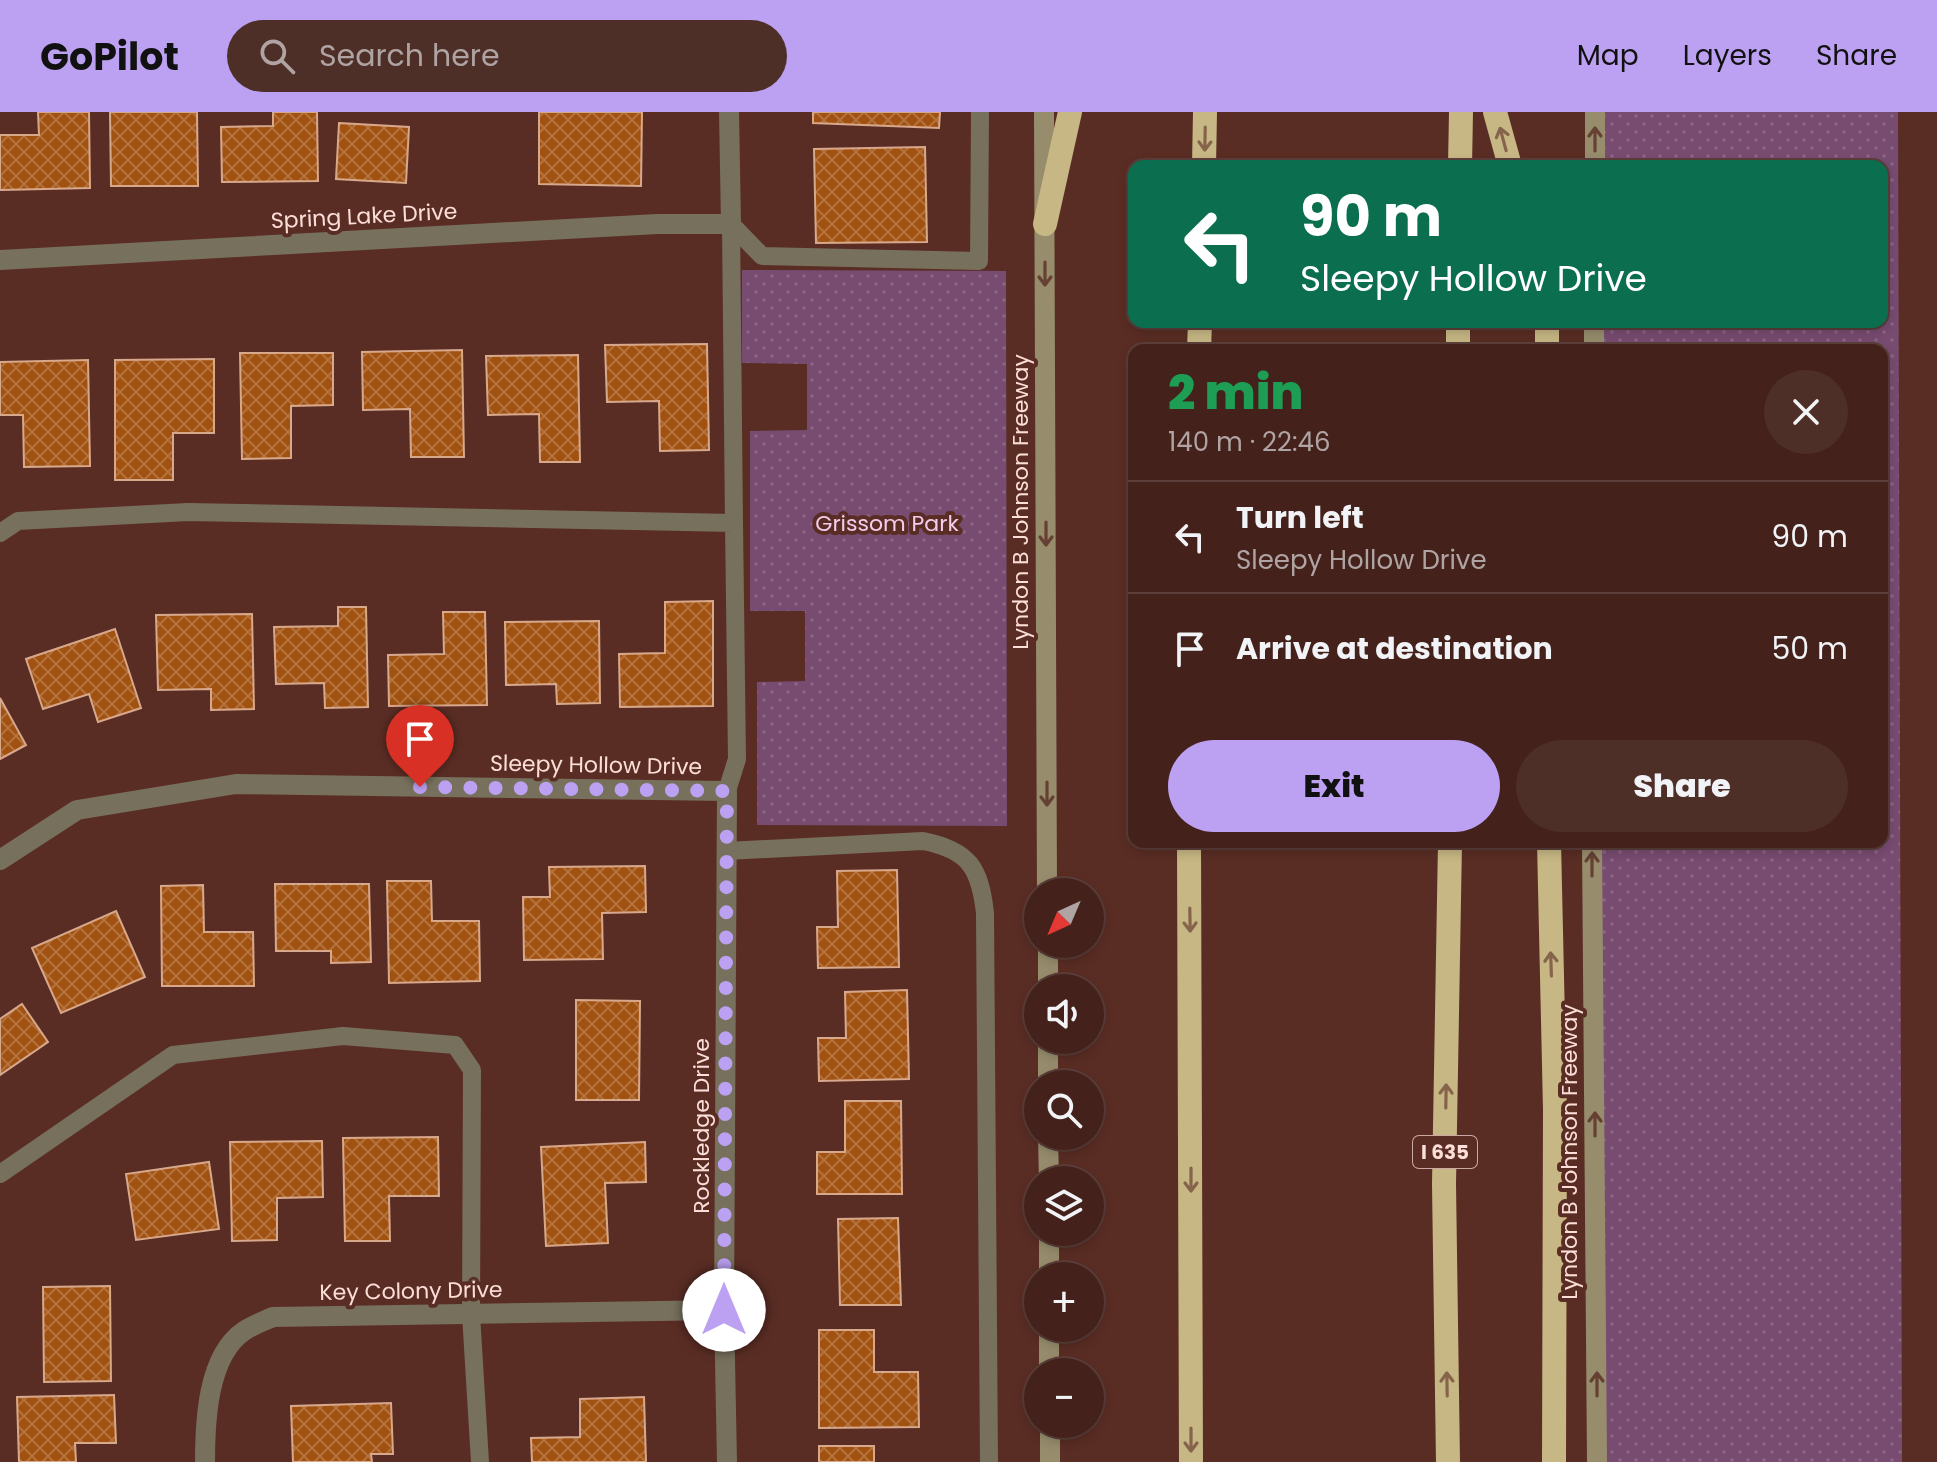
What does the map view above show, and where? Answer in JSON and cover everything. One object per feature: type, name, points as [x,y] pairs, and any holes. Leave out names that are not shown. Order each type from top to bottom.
[{"type":"highway","points":[[1045,224],[1070,112]]},
{"type":"highway","points":[[1204,160],[1205,112]]},
{"type":"highway","points":[[1460,160],[1461,112]]},
{"type":"highway","points":[[1495,112],[1508,160]]},
{"type":"highway","points":[[1189,848],[1191,1462]]},
{"type":"highway","name":"I 635","points":[[1448,1462],[1444,1184],[1450,848]]},
{"type":"highway","points":[[1549,848],[1555,1126],[1554,1462]]},
{"type":"main road","name":"Lyndon B Johnson Freeway","points":[[1044,112],[1047,878]]},
{"type":"main road","points":[[1595,112],[1595,160]]},
{"type":"main road","name":"Lyndon B Johnson Freeway","points":[[1592,848],[1597,1462]]},
{"type":"main road","points":[[1050,1438],[1050,1462]]},
{"type":"street","points":[[729,112],[731,224]]},
{"type":"street","name":"Spring Lake Drive","points":[[0,260],[657,224],[731,224]]},
{"type":"street","name":"Sleepy Hollow Drive","points":[[0,860],[77,810],[236,784],[727,791]]},
{"type":"street","name":"Rockledge Drive","points":[[727,791],[724,1310],[727,1462]]},
{"type":"street","name":"Key Colony Drive","points":[[205,1462],[206,1407],[222,1360],[241,1333],[273,1317],[724,1310]]},
{"type":"lane","points":[[731,224],[762,256],[979,261],[980,112]]},
{"type":"lane","points":[[727,791],[737,759],[731,224]]},
{"type":"lane","points":[[0,533],[18,521],[188,512],[734,523]]},
{"type":"lane","points":[[727,851],[923,841],[952,847],[969,861],[982,883],[986,929],[989,1462]]},
{"type":"lane","points":[[0,1174],[173,1055],[343,1036],[455,1045],[472,1070],[471,1314],[480,1462]]},
{"type":"green space","points":[[1586,112],[1898,112],[1902,1462],[1592,1462],[1589,848],[1888,848],[1888,344],[1587,344],[1587,328],[1888,328],[1888,160],[1586,160]]},
{"type":"green space","name":"Grissom Park","points":[[742,270],[1006,271],[1007,826],[757,825],[757,682],[805,681],[805,611],[750,611],[750,431],[807,430],[807,364],[742,363]]},
{"type":"building","points":[[38,112],[89,112],[90,188],[0,190],[0,135],[39,135]]},
{"type":"building","points":[[110,112],[197,112],[198,186],[111,186]]},
{"type":"building","points":[[273,112],[317,112],[318,181],[222,182],[221,127],[273,126]]},
{"type":"building","points":[[539,112],[642,112],[641,186],[539,184]]},
{"type":"building","points":[[813,112],[940,112],[939,128],[813,123]]},
{"type":"building","points":[[339,123],[409,127],[406,183],[336,179]]},
{"type":"building","points":[[925,147],[927,242],[816,243],[814,149]]},
{"type":"building","points":[[707,344],[709,450],[660,451],[659,401],[607,402],[605,345]]},
{"type":"building","points":[[462,350],[464,457],[411,457],[410,409],[363,410],[362,352]]},
{"type":"building","points":[[240,353],[333,353],[333,405],[291,406],[291,458],[242,459]]},
{"type":"building","points":[[578,355],[580,462],[540,462],[539,414],[488,415],[486,356]]},
{"type":"building","points":[[214,359],[214,433],[173,433],[173,480],[115,480],[115,360]]},
{"type":"building","points":[[88,360],[90,466],[24,467],[23,415],[0,415],[0,362]]},
{"type":"building","points":[[713,601],[713,706],[620,707],[619,654],[665,653],[665,602]]},
{"type":"building","points":[[338,607],[366,607],[368,707],[325,708],[324,683],[276,684],[274,627],[338,626]]},
{"type":"building","points":[[443,612],[485,612],[487,705],[389,706],[388,655],[444,654]]},
{"type":"building","points":[[252,614],[254,709],[211,710],[211,689],[158,690],[156,615]]},
{"type":"building","points":[[599,621],[600,703],[557,704],[556,684],[506,685],[505,622]]},
{"type":"building","points":[[115,629],[141,708],[98,722],[89,694],[43,709],[26,659]]},
{"type":"building","points":[[0,698],[26,745],[0,759]]},
{"type":"building","points":[[645,866],[646,912],[602,913],[603,959],[524,960],[523,897],[550,897],[549,867]]},
{"type":"building","points":[[897,870],[899,967],[818,968],[817,927],[838,927],[837,871]]},
{"type":"building","points":[[387,881],[431,881],[432,921],[479,921],[480,981],[389,983]]},
{"type":"building","points":[[275,884],[369,884],[371,962],[331,963],[331,951],[276,951]]},
{"type":"building","points":[[203,885],[204,932],[253,932],[254,986],[162,986],[161,886]]},
{"type":"building","points":[[116,911],[145,977],[61,1013],[32,948]]},
{"type":"building","points":[[907,990],[909,1079],[819,1081],[818,1038],[846,1038],[845,992]]},
{"type":"building","points":[[576,1000],[640,1001],[639,1100],[576,1100]]},
{"type":"building","points":[[22,1004],[48,1042],[0,1075],[0,1019]]},
{"type":"building","points":[[845,1101],[901,1101],[902,1194],[817,1194],[817,1152],[845,1152]]},
{"type":"building","points":[[438,1137],[439,1196],[389,1196],[390,1241],[345,1241],[343,1138]]},
{"type":"building","points":[[322,1141],[323,1197],[277,1198],[277,1240],[232,1241],[230,1142]]},
{"type":"building","points":[[645,1142],[646,1182],[605,1183],[608,1243],[546,1246],[541,1147]]},
{"type":"building","points":[[209,1162],[219,1229],[136,1240],[126,1174]]},
{"type":"building","points":[[898,1218],[901,1305],[840,1305],[838,1219]]},
{"type":"building","points":[[110,1286],[111,1381],[44,1382],[43,1287]]},
{"type":"building","points":[[819,1330],[874,1330],[874,1372],[918,1372],[919,1427],[819,1428]]},
{"type":"building","points":[[114,1395],[116,1443],[75,1443],[76,1462],[19,1462],[17,1397]]},
{"type":"building","points":[[644,1397],[646,1462],[532,1462],[531,1438],[580,1437],[580,1399]]},
{"type":"building","points":[[391,1403],[393,1454],[371,1454],[372,1462],[293,1462],[291,1406]]},
{"type":"building","points":[[819,1446],[874,1446],[874,1462],[819,1462]]},
{"type":"route","points":[[420,787],[727,791],[724,1310]]}]
